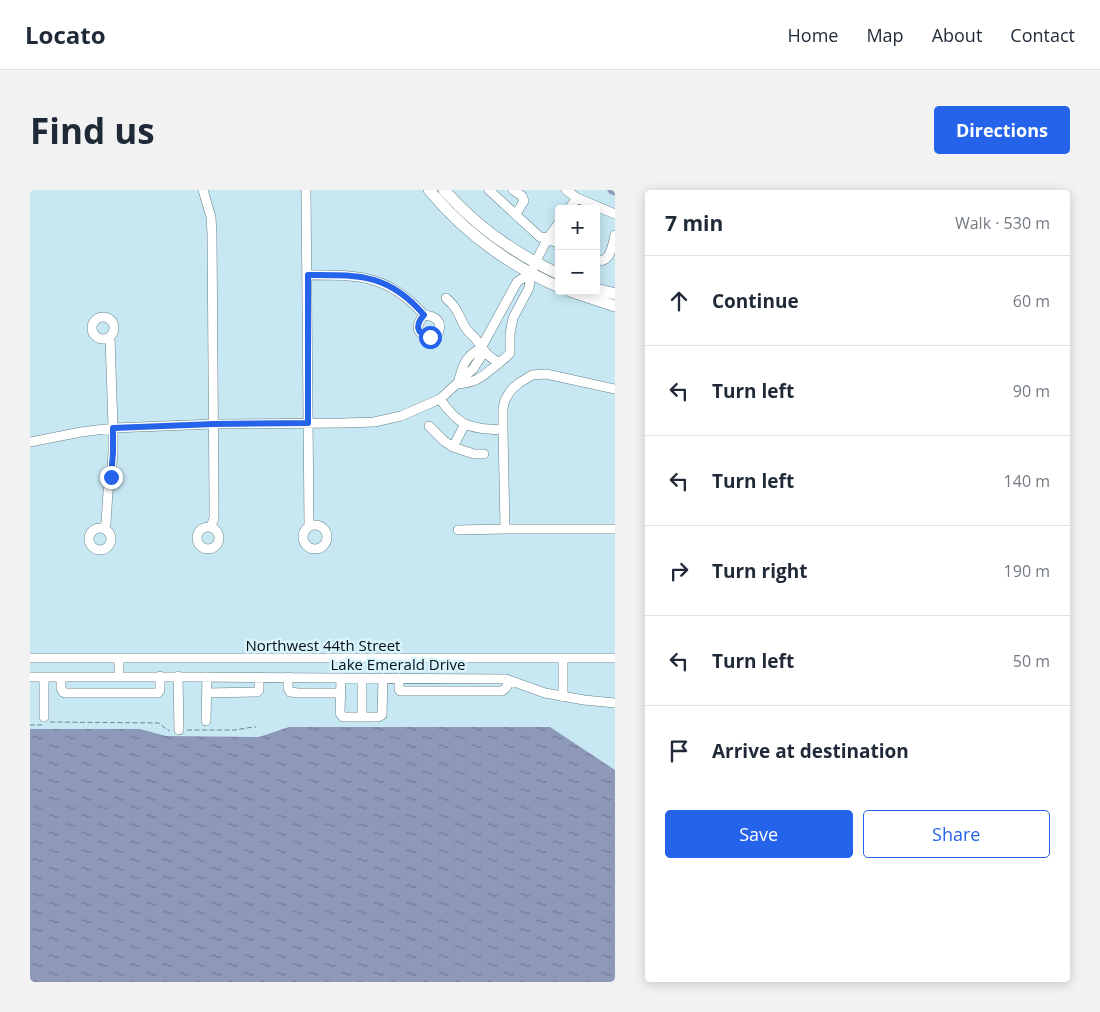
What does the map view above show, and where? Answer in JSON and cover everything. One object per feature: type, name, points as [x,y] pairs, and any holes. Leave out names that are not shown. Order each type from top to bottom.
[{"type":"main road","points":[[429,190],[449,212],[497,253],[533,268],[555,273]]},
{"type":"main road","points":[[448,191],[469,215],[555,284]]},
{"type":"main road","points":[[600,290],[615,294]]},
{"type":"main road","points":[[582,295],[615,306]]},
{"type":"street","points":[[203,190],[211,217],[212,234],[214,518],[211,527]]},
{"type":"street","points":[[306,190],[309,526]]},
{"type":"street","points":[[513,190],[522,196],[524,202],[516,214]]},
{"type":"street","points":[[566,190],[577,198],[615,214]]},
{"type":"street","points":[[495,192],[540,237],[555,242]]},
{"type":"street","points":[[572,205],[577,198]]},
{"type":"street","points":[[458,384],[468,383],[484,376],[510,353],[510,334],[513,318],[529,288],[533,268],[555,228]]},
{"type":"street","points":[[600,262],[608,258],[615,235]]},
{"type":"street","points":[[30,442],[113,428],[214,424],[374,422],[401,416],[440,399],[473,369],[480,360],[482,355],[481,348],[516,282],[533,268]]},
{"type":"street","points":[[308,275],[354,276],[380,282],[400,292],[424,315]]},
{"type":"street","points":[[446,298],[454,306],[464,325],[481,348],[487,355],[500,362]]},
{"type":"street","points":[[104,529],[113,453],[110,338]]},
{"type":"street","points":[[504,529],[503,408],[511,390],[532,375],[546,374],[615,389]]},
{"type":"street","points":[[440,399],[452,415],[468,426],[481,429],[503,430]]},
{"type":"street","points":[[454,447],[464,424]]},
{"type":"street","points":[[429,426],[444,441],[454,447],[468,452],[484,454]]},
{"type":"street","points":[[458,530],[615,529]]},
{"type":"street","name":"Northwest 44th Street","points":[[30,658],[615,658]]},
{"type":"street","points":[[119,658],[119,670]]},
{"type":"street","points":[[563,658],[563,697]]},
{"type":"street","points":[[109,676],[110,692]]},
{"type":"street","points":[[61,677],[61,688],[65,693],[158,693],[160,690],[160,676]]},
{"type":"street","points":[[178,676],[179,730]]},
{"type":"street","name":"Lake Emerald Drive","points":[[30,677],[178,676],[506,679],[545,693],[563,697],[615,703]]},
{"type":"street","points":[[44,677],[45,721]]},
{"type":"street","points":[[206,721],[207,677]]},
{"type":"street","points":[[207,693],[257,692],[259,690],[259,677]]},
{"type":"street","points":[[288,677],[290,692],[341,693]]},
{"type":"street","points":[[341,678],[341,715],[346,717],[378,717],[382,714],[383,678]]},
{"type":"street","points":[[362,678],[362,717]]},
{"type":"street","points":[[399,678],[400,691],[502,691],[510,681]]},
{"type":"path","points":[[30,725],[45,721],[159,723],[169,731],[235,730],[256,727]]},
{"type":"water","points":[[289,727],[550,727],[615,770],[615,982],[30,982],[30,729],[140,729],[166,736],[259,737]]},
{"type":"waterway","points":[[611,190],[615,192]]},
{"type":"route","points":[[111,477],[113,428],[308,423],[308,275],[365,278],[380,282],[400,292],[424,315],[419,321],[419,332],[424,336],[430,337]]}]
